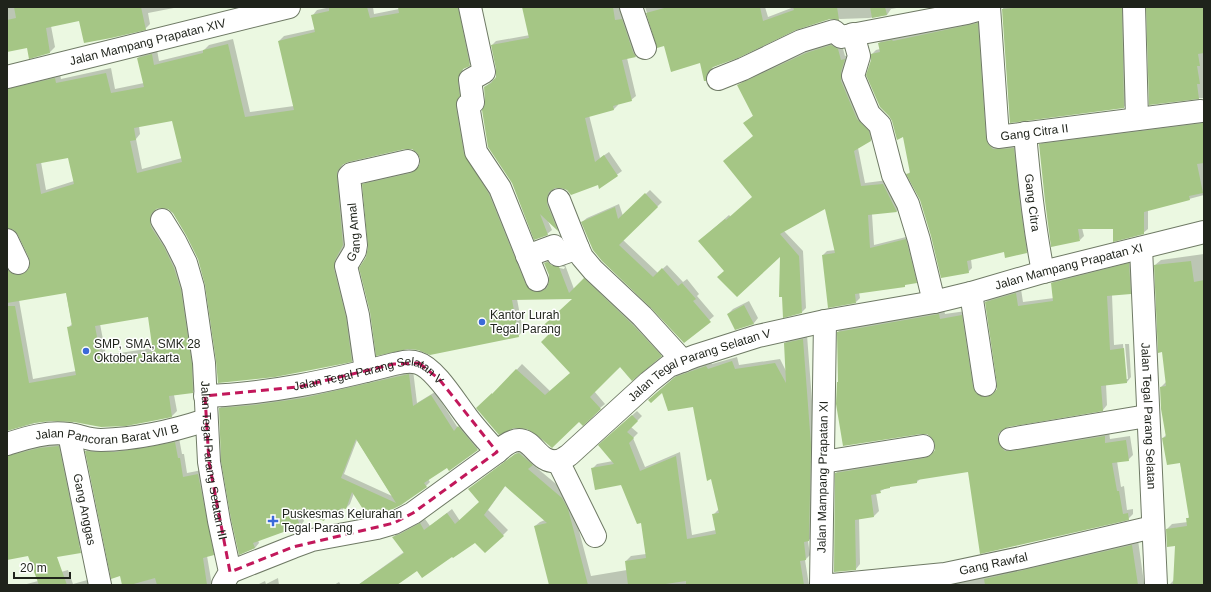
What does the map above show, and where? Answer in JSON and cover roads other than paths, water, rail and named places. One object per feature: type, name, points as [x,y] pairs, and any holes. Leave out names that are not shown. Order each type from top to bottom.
[{"type":"street","name":"Jalan Mampang Prapatan XIV","points":[[7,77],[289,7]]},
{"type":"street","points":[[470,7],[484,72],[470,80],[473,102],[468,105],[476,152],[500,188],[537,280]]},
{"type":"street","points":[[631,7],[645,48]]},
{"type":"street","name":"Gang Citra II","points":[[718,80],[801,41],[834,31],[841,36],[966,10],[989,7],[998,137],[1201,111]]},
{"type":"street","points":[[1134,7],[1137,119]]},
{"type":"street","points":[[853,34],[859,56],[853,76],[869,114],[880,125],[893,175],[908,204],[917,232],[934,302]]},
{"type":"street","name":"Gang Citra","points":[[1025,134],[1029,188],[1035,234],[1043,272]]},
{"type":"street","name":"Gang Amal","points":[[366,371],[358,315],[346,266],[355,250],[356,245],[349,176],[351,174],[408,161]]},
{"type":"street","points":[[559,200],[582,257],[593,270],[642,316],[683,361]]},
{"type":"street","name":"Jalan Tegal Parang Selatan III","points":[[162,220],[186,263],[193,286],[200,334],[209,462],[227,578]]},
{"type":"street","name":"Jalan Mampang Prapatan XI","points":[[934,302],[1043,272],[1204,232]]},
{"type":"street","points":[[7,240],[18,263]]},
{"type":"street","points":[[527,256],[554,246],[558,255],[578,248]]},
{"type":"street","name":"Jalan Tegal Parang Selatan","points":[[1141,248],[1147,416],[1156,585]]},
{"type":"street","points":[[971,293],[985,385]]},
{"type":"street","name":"Jalan Tegal Parang Selatan V","points":[[558,461],[569,455],[649,382],[669,366],[758,336],[826,320],[934,302]]},
{"type":"street","name":"Jalan Mampang Prapatan XI","points":[[821,585],[826,320]]},
{"type":"street","name":"Jalan Tegal Parang Selatan V","points":[[205,396],[251,393],[298,386],[407,362],[419,363],[438,379],[467,418],[498,452]]},
{"type":"street","points":[[1010,439],[1147,416]]},
{"type":"street","name":"Jalan Pancoran Barat VII B","points":[[7,444],[38,435],[69,434],[86,439],[119,439],[178,429],[206,420]]},
{"type":"street","name":"Gang Anggas","points":[[69,434],[100,585]]},
{"type":"street","points":[[227,578],[293,546],[312,540],[394,523],[413,513],[498,452],[508,442],[516,440],[524,441],[546,459],[558,461],[595,536]]},
{"type":"street","points":[[823,462],[923,446]]},
{"type":"street","name":"Gang Rawfal","points":[[832,585],[945,574],[1153,527]]},
{"type":"place","name":"Kantor Lurah Tegal Parang","points":[[482,322]]},
{"type":"place","name":"SMP, SMA, SMK 28 Oktober Jakarta","points":[[86,351]]},
{"type":"place","name":"Puskesmas Kelurahan Tegal Parang","points":[[273,521]]}]
